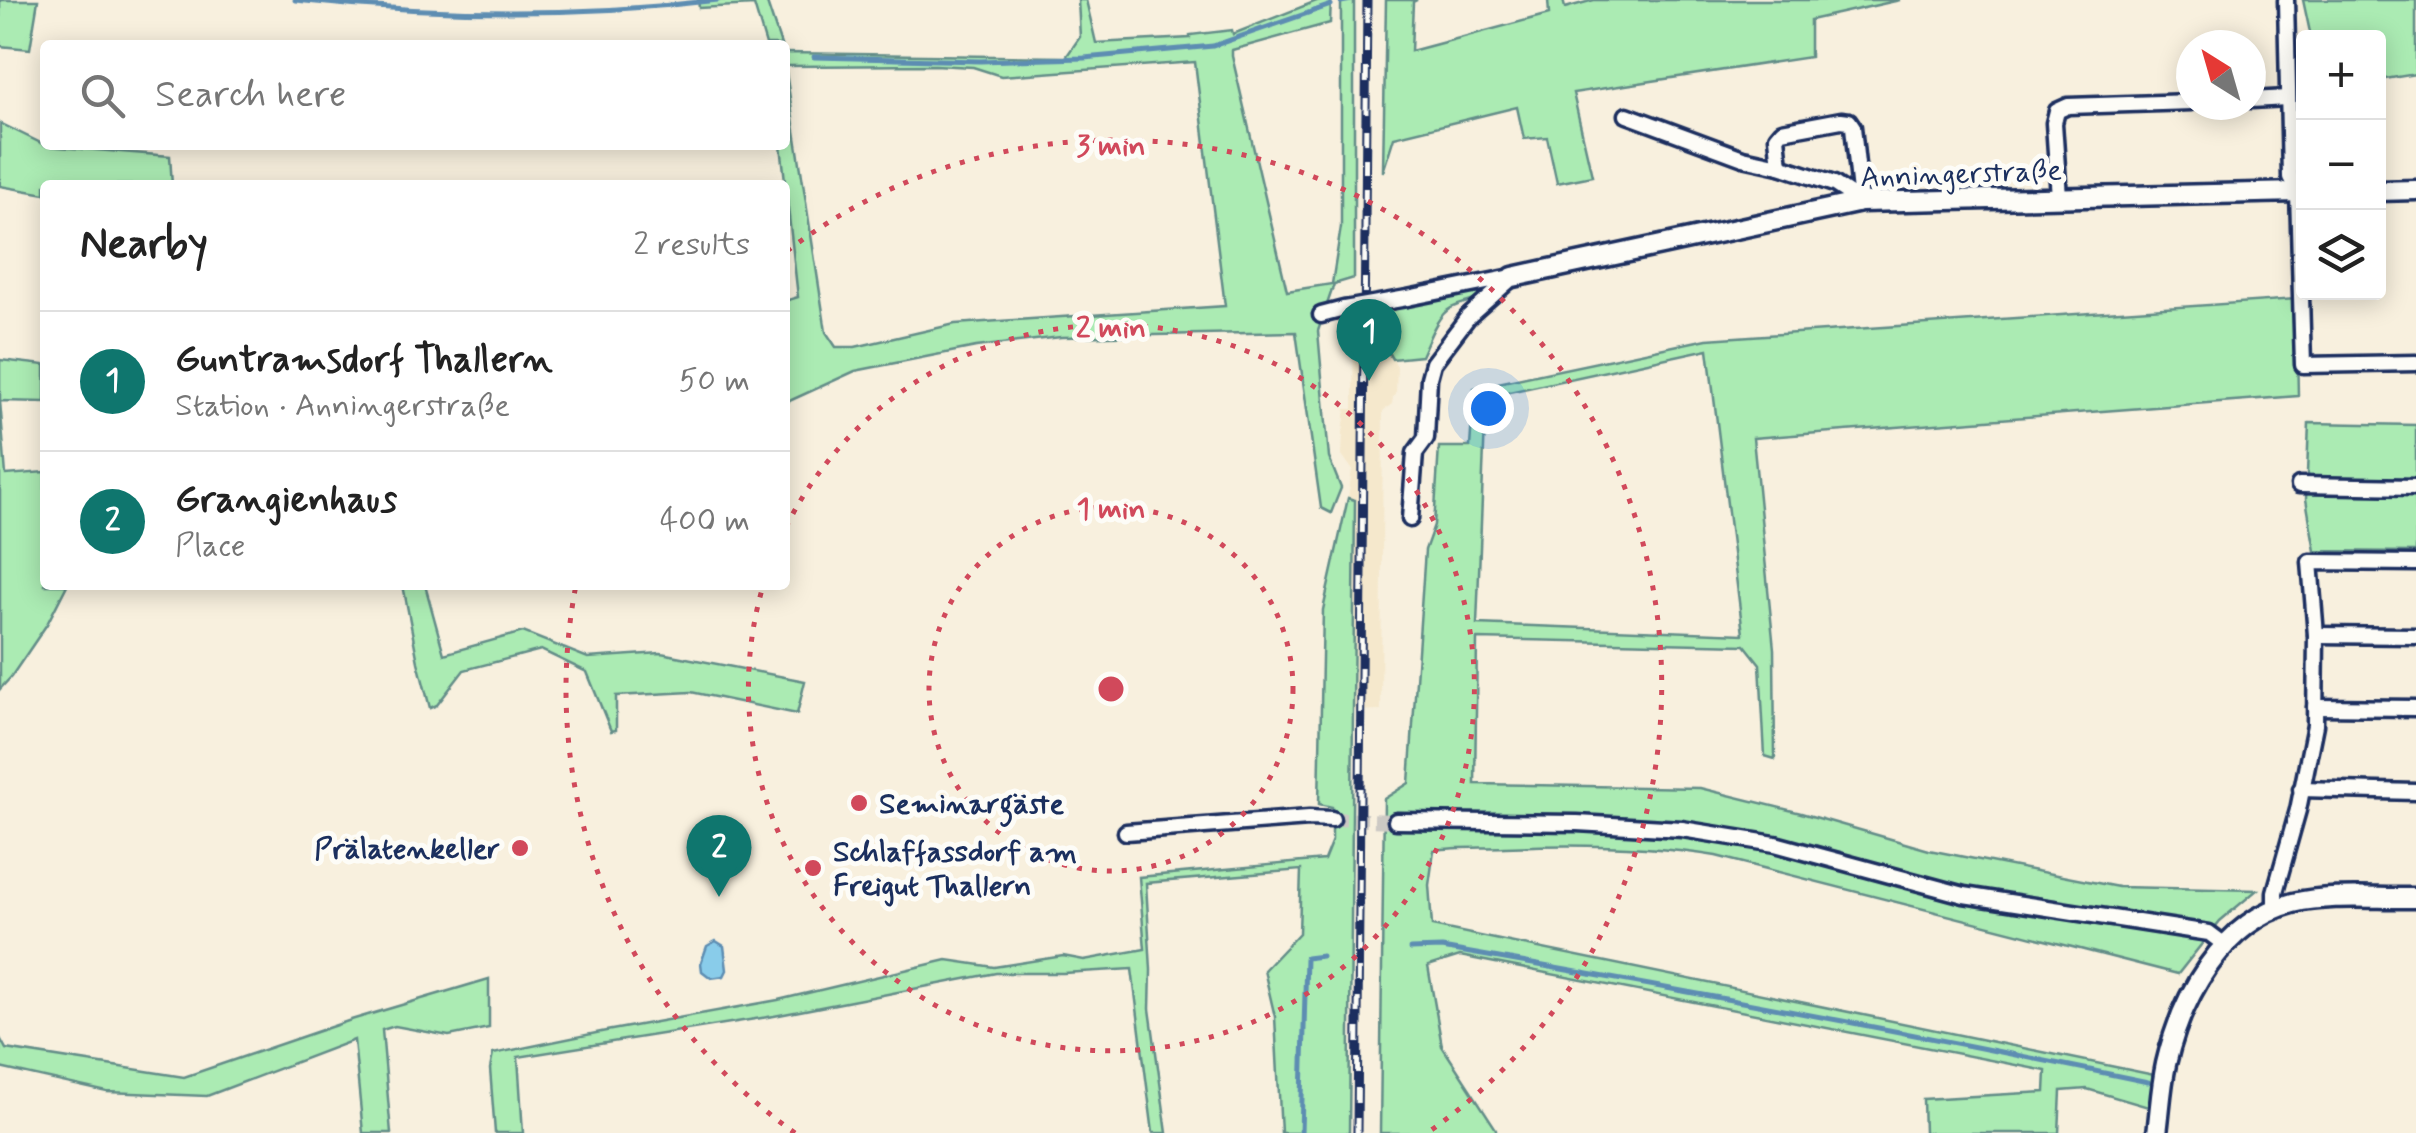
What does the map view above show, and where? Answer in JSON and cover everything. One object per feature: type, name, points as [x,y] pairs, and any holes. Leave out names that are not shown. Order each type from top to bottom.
[{"type":"street","points":[[2286,0],[2290,177],[2296,185]]},
{"type":"street","points":[[2266,99],[2287,98]]},
{"type":"street","points":[[2059,197],[2054,122],[2057,111],[2068,106],[2176,102]]},
{"type":"street","points":[[1627,115],[1743,158],[1834,184],[1861,202]]},
{"type":"street","points":[[1780,166],[1777,137],[1782,132],[1850,121],[1861,202]]},
{"type":"street","points":[[2386,191],[2416,190]]},
{"type":"street","name":"Anningerstraße","points":[[1321,315],[1861,202],[2296,192]]},
{"type":"street","points":[[2301,210],[2303,365],[2416,363]]},
{"type":"street","name":"Anningerstraße","points":[[1410,518],[1415,453],[1426,438],[1428,378],[1433,363],[1468,317],[1513,277]]},
{"type":"street","points":[[2300,484],[2416,487]]},
{"type":"street","points":[[2275,908],[2275,892],[2316,725],[2316,635],[2310,562],[2416,563]]},
{"type":"street","points":[[2316,635],[2416,636]]},
{"type":"street","points":[[2316,708],[2416,708]]},
{"type":"street","points":[[2301,789],[2416,792]]},
{"type":"street","points":[[1126,832],[1332,819]]},
{"type":"street","points":[[1396,820],[1577,822],[1682,829],[1775,844],[1964,895],[2209,933],[2225,946]]},
{"type":"street","points":[[2157,1133],[2166,1065],[2180,1016],[2208,967],[2242,928],[2275,908],[2318,899],[2416,898]]},
{"type":"shaded area","points":[[1388,309],[1395,323],[1385,347],[1397,366],[1396,395],[1383,411],[1381,710],[1352,711],[1355,500],[1348,498],[1352,469],[1342,455],[1343,433],[1346,409],[1353,409],[1354,316]]},
{"type":"green space","points":[[0,0],[38,0],[30,49],[0,46]]},
{"type":"green space","points":[[698,0],[766,0],[779,40],[764,40],[754,5],[699,8]]},
{"type":"green space","points":[[1078,0],[1086,0],[1096,43],[1190,38],[1232,30],[1233,34],[1319,0],[1331,0],[1330,23],[1232,50],[1232,56],[1287,291],[1332,284],[1341,227],[1341,0],[1354,0],[1354,278],[1334,284],[1318,331],[1329,458],[1341,488],[1331,513],[1321,508],[1296,332],[1061,337],[976,347],[855,371],[790,401],[790,299],[798,297],[790,225],[790,180],[785,180],[782,150],[790,150],[790,98],[826,332],[836,347],[855,347],[955,324],[1225,306],[1195,62],[1001,76],[973,67],[935,65],[790,66],[790,53],[1066,57],[1080,37]]},
{"type":"green space","points":[[1386,0],[1417,0],[1413,2],[1411,51],[1549,14],[1548,0],[1563,0],[1565,8],[1594,0],[1900,0],[1810,20],[1810,57],[1573,93],[1592,176],[1557,183],[1547,137],[1524,139],[1517,107],[1394,137],[1383,172]]},
{"type":"green space","points":[[2303,0],[2416,0],[2416,74],[2386,79],[2386,30],[2309,30]]},
{"type":"green space","points":[[0,123],[40,143],[40,150],[170,156],[172,180],[40,180],[40,193],[0,186]]},
{"type":"green space","points":[[1485,290],[1477,299],[1446,312],[1421,356],[1392,359],[1385,347],[1394,323],[1388,309]]},
{"type":"green space","points":[[2296,299],[2298,396],[1753,438],[1774,649],[1775,759],[1765,756],[1760,664],[1745,645],[1477,639],[1475,784],[1700,788],[1929,850],[2118,887],[2257,890],[2220,921],[2178,974],[1716,856],[1558,846],[1434,850],[1429,885],[1432,926],[2159,1076],[2155,1109],[2087,1089],[2061,1091],[2059,1133],[1924,1133],[1923,1099],[2045,1092],[2046,1071],[1460,956],[1428,966],[1442,1046],[1496,1133],[1380,1133],[1384,799],[1409,783],[1425,550],[1434,525],[1439,447],[1470,447],[1474,388],[1707,339]],"holes":[[[1708,349],[1743,634],[1477,624],[1486,397]]]},
{"type":"green space","points":[[0,360],[40,364],[40,402],[0,401]]},
{"type":"green space","points":[[0,401],[6,475],[40,472],[40,590],[64,590],[47,624],[0,689]]},
{"type":"green space","points":[[2309,423],[2416,425],[2416,552],[2315,551],[2306,499]]},
{"type":"green space","points":[[1348,498],[1355,500],[1349,1133],[1281,1133],[1275,1017],[1264,970],[1299,933],[1301,870],[1146,883],[1150,1009],[1167,1133],[1153,1133],[1132,969],[996,973],[774,1016],[518,1057],[523,1133],[495,1133],[490,1069],[493,1054],[778,1000],[947,960],[994,967],[1063,956],[1084,960],[1145,949],[1139,877],[1324,860],[1332,840],[1332,807],[1319,804],[1323,610]]},
{"type":"green space","points":[[404,590],[426,590],[444,654],[523,632],[588,658],[661,653],[805,681],[797,714],[691,692],[616,696],[616,730],[611,731],[587,672],[541,650],[464,670],[437,705],[430,708]]},
{"type":"green space","points":[[489,979],[489,1028],[449,1036],[395,1026],[382,1030],[391,1133],[363,1133],[354,1040],[207,1096],[107,1092],[0,1068],[0,1038],[6,1049],[184,1077],[351,1020]]},
{"type":"water","points":[[716,941],[724,946],[727,970],[724,976],[711,978],[702,971],[701,963],[707,946]]},
{"type":"waterway","points":[[295,0],[400,9],[506,12],[613,9],[718,0]]},
{"type":"waterway","points":[[1341,2],[1351,0]]},
{"type":"waterway","points":[[814,57],[980,61],[1084,58],[1213,46],[1331,5]]},
{"type":"waterway","points":[[1410,949],[1442,948],[1619,979],[2148,1082]]},
{"type":"waterway","points":[[1301,1133],[1306,958],[1322,956]]},
{"type":"tunnel","points":[[1332,819],[1396,821]]},
{"type":"railway","points":[[1357,1133],[1367,0]]},
{"type":"place","name":"Guntramsdorf Thallern","points":[[1369,381]]},
{"type":"place","name":"Seminargäste","points":[[859,803]]},
{"type":"place","name":"Prälatenkeller","points":[[520,848]]},
{"type":"place","name":"Schlaffassdorf am Freigut Thallern","points":[[813,868]]},
{"type":"place","name":"Grangienhaus","points":[[719,897]]}]
